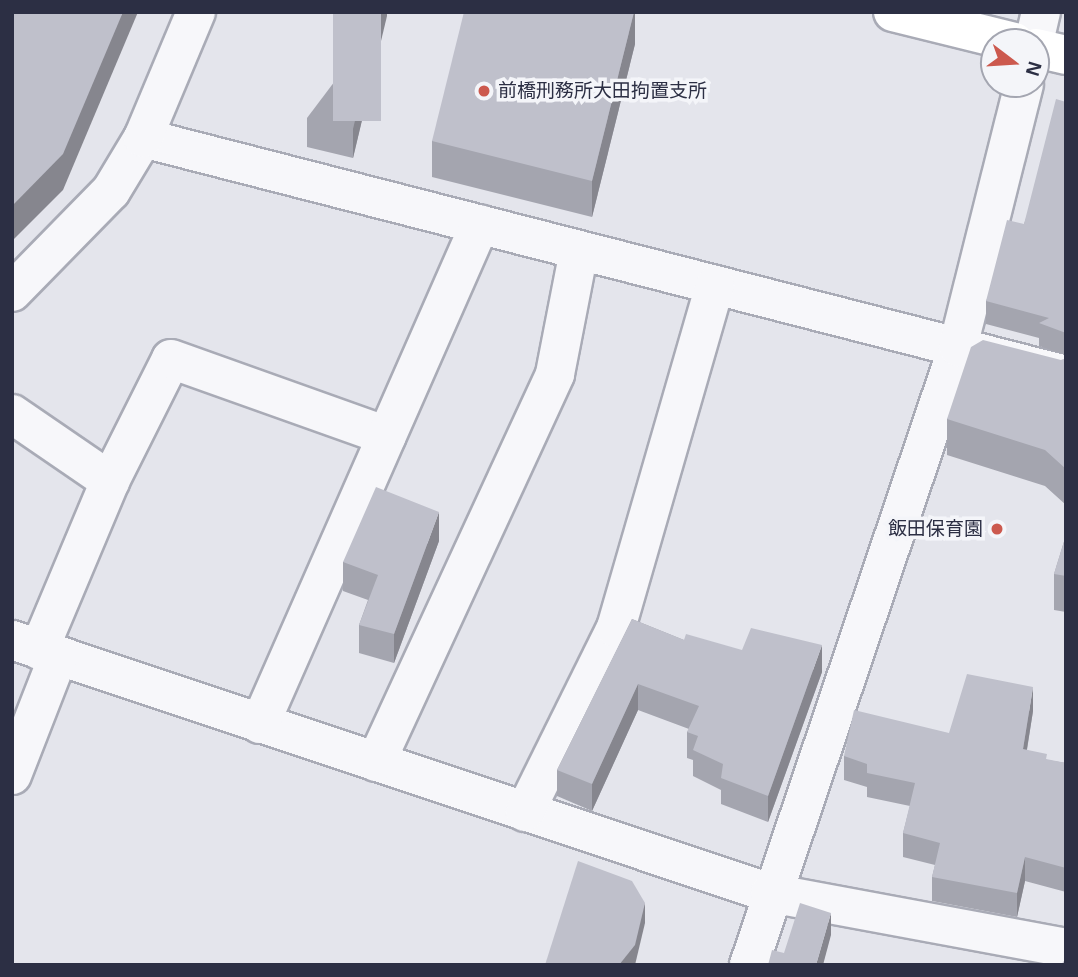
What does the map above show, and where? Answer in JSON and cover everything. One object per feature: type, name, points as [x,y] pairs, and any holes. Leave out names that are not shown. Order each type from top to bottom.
[{"type":"highway","points":[[893,12],[980,34]]},
{"type":"street","points":[[12,292],[111,191],[143,138],[196,12]]},
{"type":"street","points":[[749,965],[770,893],[958,347],[1020,98]]},
{"type":"street","points":[[143,138],[1066,375]]},
{"type":"street","points":[[260,724],[480,224]]},
{"type":"street","points":[[376,762],[555,374],[579,250]]},
{"type":"street","points":[[525,812],[616,628],[715,285]]},
{"type":"street","points":[[12,775],[37,649],[110,481],[171,359],[387,436]]},
{"type":"street","points":[[12,414],[110,481]]},
{"type":"street","points":[[37,649],[770,893],[1066,948]]},
{"type":"building","points":[[12,12],[123,12],[63,154],[12,206]]},
{"type":"building","points":[[333,12],[381,12],[381,121],[333,121]]},
{"type":"building","name":"前橋刑務所大田拘置支所","points":[[464,12],[634,12],[592,181],[432,141]]},
{"type":"building","points":[[1056,99],[1066,102],[1066,333],[1039,323],[1049,318],[986,301],[1007,220],[1024,224]]},
{"type":"building","points":[[983,340],[1066,359],[1066,469],[1045,450],[947,419],[971,347]]},
{"type":"building","points":[[376,487],[439,512],[394,634],[359,625],[378,575],[343,562]]},
{"type":"building","points":[[1066,535],[1066,576],[1054,574]]},
{"type":"building","points":[[632,619],[684,640],[686,634],[742,650],[751,628],[822,645],[768,796],[721,778],[723,764],[693,750],[698,736],[687,732],[699,706],[638,684],[592,784],[557,770]]},
{"type":"building","points":[[967,674],[1033,687],[1023,749],[1047,754],[1046,759],[1066,763],[1066,868],[1025,857],[1017,893],[932,877],[940,843],[903,833],[915,783],[867,773],[867,764],[844,756],[854,710],[949,733]]},
{"type":"building","points":[[578,861],[632,881],[645,903],[635,945],[619,965],[545,965]]},
{"type":"building","points":[[800,903],[831,913],[816,965],[768,965],[772,950],[784,953]]},
{"type":"place","name":"前橋刑務所大田拘置支所","points":[[484,91]]},
{"type":"place","name":"飯田保育園","points":[[997,529]]}]
